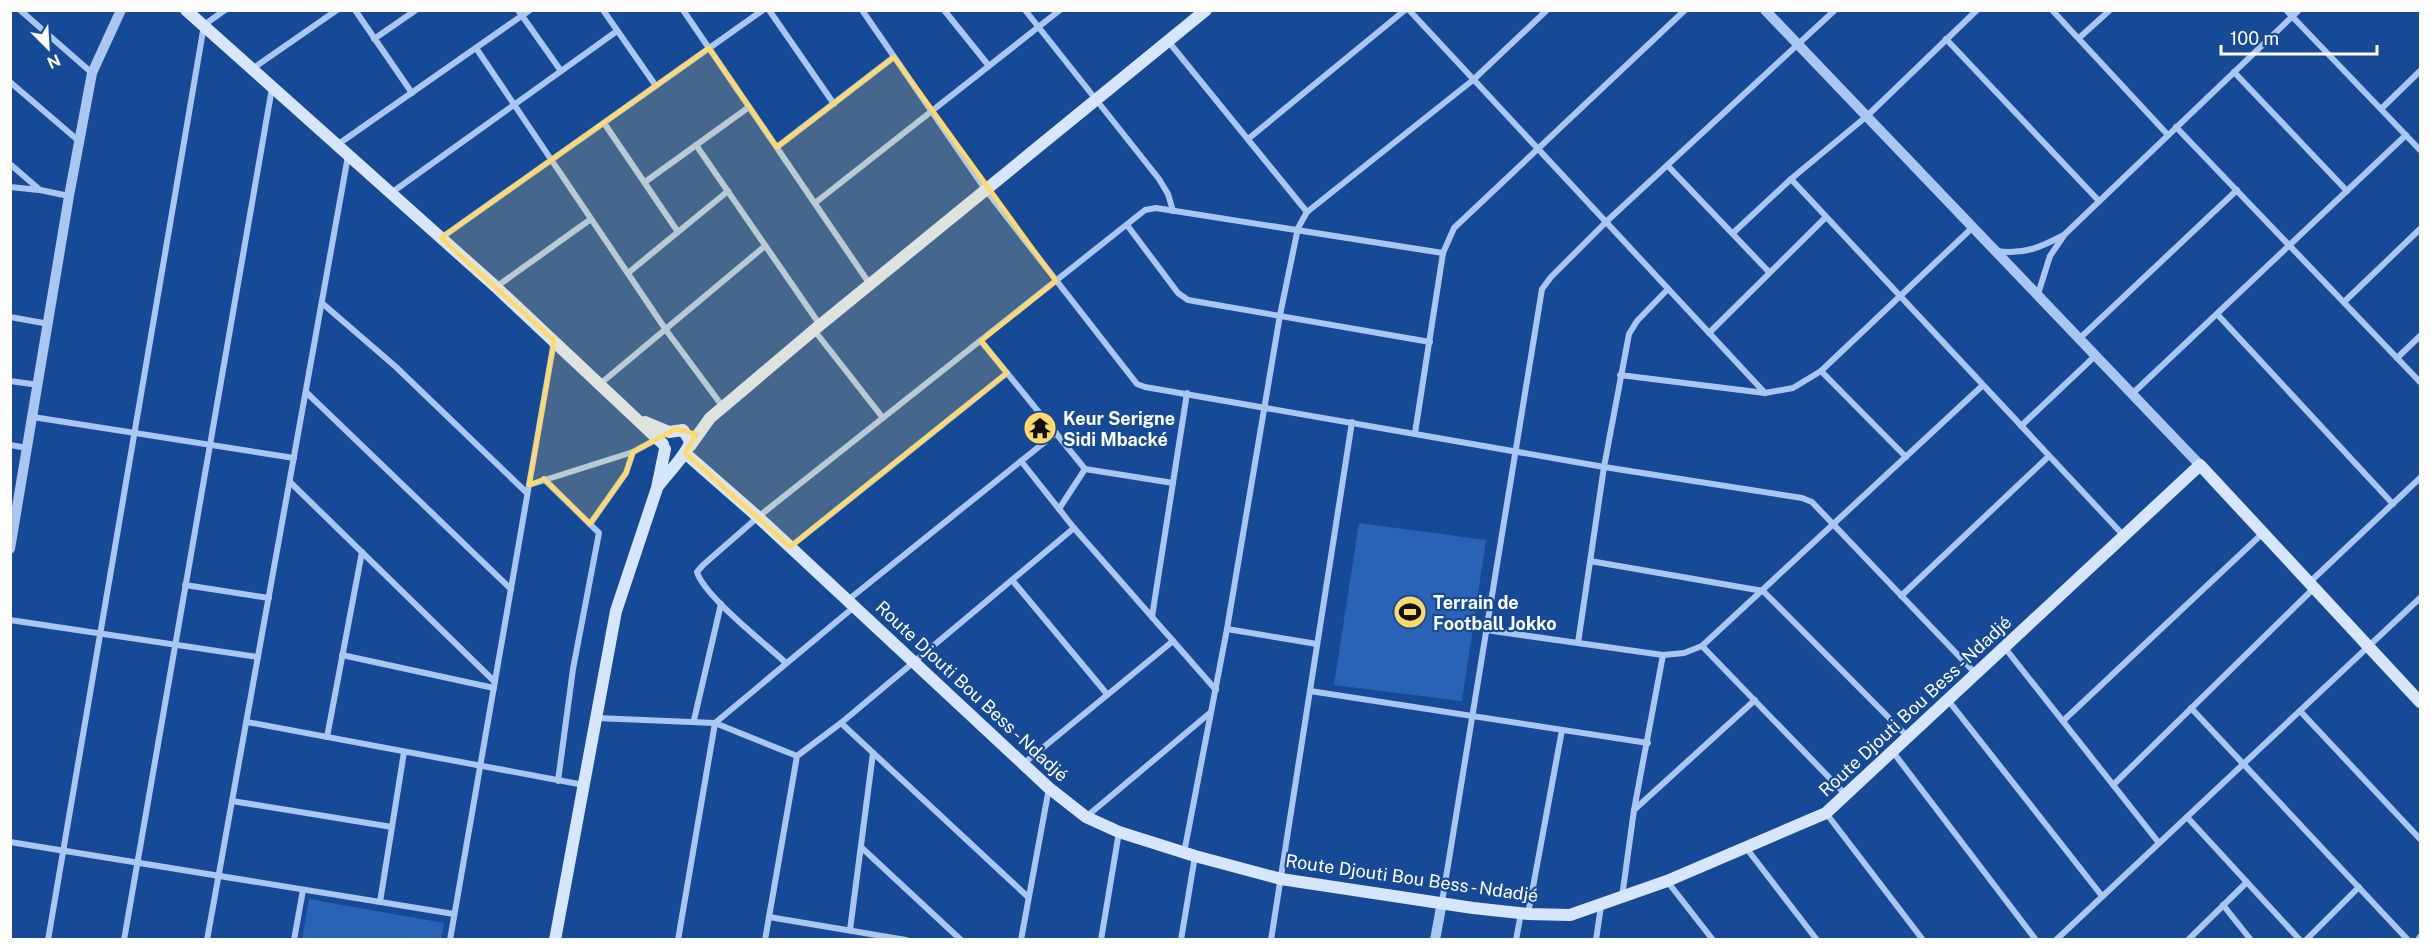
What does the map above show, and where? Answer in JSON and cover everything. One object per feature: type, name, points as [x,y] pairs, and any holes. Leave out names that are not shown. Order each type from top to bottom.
[{"type":"main road","points":[[186,10],[496,287],[599,386],[634,416],[672,455],[685,452]]},
{"type":"main road","points":[[657,488],[710,418],[869,283],[1168,40],[1199,12]]},
{"type":"main road","points":[[634,416],[669,432],[683,430],[710,418]]},
{"type":"main road","points":[[683,430],[689,437],[685,452]]},
{"type":"main road","points":[[555,939],[616,611],[657,488],[662,444],[669,432]]},
{"type":"main road","name":"Route Djouti Bou Bess - Ndadjé","points":[[685,452],[759,517],[1049,788],[1086,817],[1119,832],[1281,879],[1524,914],[1570,915],[1621,899],[1748,849],[1826,813],[2006,648],[2200,465]]},
{"type":"main road","points":[[2200,465],[2421,702]]},
{"type":"street","points":[[20,10],[92,73]]},
{"type":"street","points":[[10,549],[92,73],[121,10]]},
{"type":"street","points":[[48,939],[204,25],[225,10]]},
{"type":"street","points":[[252,69],[337,10]]},
{"type":"street","points":[[356,10],[412,93]]},
{"type":"street","points":[[374,39],[416,10]]},
{"type":"street","points":[[337,146],[476,48],[520,13],[530,10]]},
{"type":"street","points":[[603,10],[656,86]]},
{"type":"street","points":[[683,10],[869,283]]},
{"type":"street","points":[[441,238],[763,10]]},
{"type":"street","points":[[769,10],[834,104]]},
{"type":"street","points":[[862,10],[985,189],[1137,384],[1604,467],[1802,498],[1812,502],[1976,674]]},
{"type":"street","points":[[944,10],[989,66]]},
{"type":"street","points":[[1025,10],[1164,187],[1173,211]]},
{"type":"street","points":[[815,203],[1060,10]]},
{"type":"street","points":[[1248,139],[1407,10],[1536,149],[1607,221],[1765,393]]},
{"type":"street","points":[[1181,939],[1190,854],[1211,712],[1280,315],[1298,228],[1307,212],[1473,80],[1547,10]]},
{"type":"street","points":[[1415,433],[1443,253],[1461,219],[1685,10]]},
{"type":"street","points":[[1766,10],[2200,465]]},
{"type":"street","points":[[1435,939],[1542,289],[1607,221],[1835,10]]},
{"type":"street","points":[[1734,233],[1791,180],[1868,116],[1977,10]]},
{"type":"street","points":[[2052,10],[2168,135]]},
{"type":"street","points":[[2079,38],[2110,10]]},
{"type":"street","points":[[2286,10],[2421,150]]},
{"type":"street","points":[[2038,294],[2050,256],[2065,234],[2299,10]]},
{"type":"street","points":[[520,13],[561,71]]},
{"type":"street","points":[[391,194],[617,31]]},
{"type":"street","points":[[1946,39],[2099,201]]},
{"type":"street","points":[[1168,40],[1307,212]]},
{"type":"street","points":[[476,48],[666,330],[723,407]]},
{"type":"street","points":[[777,147],[894,57]]},
{"type":"street","points":[[2381,109],[2421,71]]},
{"type":"street","points":[[2234,72],[2347,191]]},
{"type":"street","points":[[10,82],[80,142]]},
{"type":"street","points":[[124,939],[272,87]]},
{"type":"street","points":[[645,183],[749,107]]},
{"type":"street","points":[[604,123],[678,232]]},
{"type":"street","points":[[2176,127],[2421,382]]},
{"type":"street","points":[[2132,394],[2406,135]]},
{"type":"street","points":[[696,145],[817,327],[883,418]]},
{"type":"street","points":[[207,939],[348,156]]},
{"type":"street","points":[[10,164],[40,190]]},
{"type":"street","points":[[1668,166],[1769,272]]},
{"type":"street","points":[[1791,180],[2124,536]]},
{"type":"street","points":[[10,187],[69,196]]},
{"type":"street","points":[[2079,339],[2237,190]]},
{"type":"street","points":[[628,273],[728,191]]},
{"type":"street","points":[[786,663],[721,604],[699,578],[697,572],[759,517],[1150,208],[1298,228],[1443,253]]},
{"type":"street","points":[[1708,333],[1826,217]]},
{"type":"street","points":[[496,287],[591,219]]},
{"type":"street","points":[[1127,225],[1178,293],[1188,300],[1430,342]]},
{"type":"street","points":[[1620,375],[1765,393],[1793,388],[1821,371],[1972,227]]},
{"type":"street","points":[[2344,302],[2421,229]]},
{"type":"street","points":[[1995,250],[2024,252],[2038,249],[2065,234]]},
{"type":"street","points":[[599,386],[765,246]]},
{"type":"street","points":[[1578,643],[1604,467],[1620,375],[1632,327],[1668,290]]},
{"type":"street","points":[[322,303],[402,373],[527,492]]},
{"type":"street","points":[[2217,314],[2393,504]]},
{"type":"street","points":[[10,317],[49,324]]},
{"type":"street","points":[[2397,358],[2421,336]]},
{"type":"street","points":[[450,939],[554,341]]},
{"type":"street","points":[[981,341],[1085,469],[1173,483]]},
{"type":"street","points":[[2021,426],[2096,356]]},
{"type":"street","points":[[1821,371],[1906,457]]},
{"type":"street","points":[[790,547],[1008,373]]},
{"type":"street","points":[[10,381],[39,385]]},
{"type":"street","points":[[1486,630],[1663,655],[1684,653],[1702,646],[1982,386]]},
{"type":"street","points":[[306,392],[511,589]]},
{"type":"street","points":[[1152,617],[1187,393]]},
{"type":"street","points":[[33,417],[294,458]]},
{"type":"street","points":[[1271,939],[1352,422]]},
{"type":"street","points":[[678,939],[715,723],[786,663],[851,603],[1056,433]]},
{"type":"street","points":[[529,484],[662,444]]},
{"type":"street","points":[[10,445],[28,448]]},
{"type":"street","points":[[590,524],[626,473],[633,452]]},
{"type":"street","points":[[1901,596],[2049,456]]},
{"type":"street","points":[[1021,461],[1074,528],[1216,690]]},
{"type":"street","points":[[1059,509],[1085,469]]},
{"type":"street","points":[[2113,784],[2421,478]]},
{"type":"street","points":[[544,479],[599,533],[573,669],[558,781]]},
{"type":"street","points":[[290,482],[494,685]]},
{"type":"street","points":[[765,939],[797,756],[841,723],[1074,528]]},
{"type":"street","points":[[2063,721],[2263,533]]},
{"type":"street","points":[[327,737],[362,552]]},
{"type":"street","points":[[1590,561],[1763,591],[1908,737]]},
{"type":"street","points":[[1012,580],[1107,694]]},
{"type":"street","points":[[185,585],[269,598]]},
{"type":"street","points":[[2056,939],[2421,598]]},
{"type":"street","points":[[694,720],[721,604]]},
{"type":"street","points":[[10,620],[258,657]]},
{"type":"street","points":[[1227,629],[1317,644]]},
{"type":"street","points":[[1023,764],[1173,640]]},
{"type":"street","points":[[1702,646],[1846,795]]},
{"type":"street","points":[[2006,648],[2159,843]]},
{"type":"street","points":[[342,655],[494,685]]},
{"type":"street","points":[[1621,899],[1634,810],[1663,655]]},
{"type":"street","points":[[1310,691],[1648,743]]},
{"type":"street","points":[[1634,810],[1755,700]]},
{"type":"street","points":[[1948,700],[2102,896]]},
{"type":"street","points":[[2191,708],[2408,939]]},
{"type":"street","points":[[2300,711],[2421,839]]},
{"type":"street","points":[[1086,817],[1211,712]]},
{"type":"street","points":[[597,718],[694,720],[715,723],[797,756]]},
{"type":"street","points":[[247,722],[584,785]]},
{"type":"street","points":[[841,723],[1028,897]]},
{"type":"street","points":[[1516,939],[1524,914],[1562,730]]},
{"type":"street","points":[[380,902],[404,752]]},
{"type":"street","points":[[1893,752],[2036,939]]},
{"type":"street","points":[[850,930],[873,753]]},
{"type":"street","points":[[1021,939],[1049,788]]},
{"type":"street","points":[[232,801],[392,826]]},
{"type":"street","points":[[1826,813],[1923,939]]},
{"type":"street","points":[[2187,817],[2300,939]]},
{"type":"street","points":[[1101,939],[1119,832]]},
{"type":"street","points":[[10,842],[454,914]]},
{"type":"street","points":[[862,848],[961,939]]},
{"type":"street","points":[[1748,849],[1817,939]]},
{"type":"street","points":[[1667,881],[1713,939]]},
{"type":"street","points":[[2188,939],[2247,882]]},
{"type":"street","points":[[2306,939],[2359,887]]},
{"type":"street","points":[[294,939],[303,890]]},
{"type":"street","points":[[2223,905],[2251,939]]},
{"type":"street","points":[[1596,939],[1601,906]]},
{"type":"street","points":[[769,917],[906,939]]},
{"type":"highlighted area","points":[[709,48],[777,147],[894,57],[1056,281],[981,341],[1007,373],[790,547],[685,453],[696,434],[676,429],[633,452],[626,473],[590,524],[544,479],[529,485],[554,341],[441,238]]},
{"type":"shaded area","name":"Terrain de Football Jokko","points":[[1359,523],[1486,540],[1462,701],[1334,685]]},
{"type":"shaded area","points":[[309,899],[444,923],[441,939],[302,939]]},
{"type":"place","name":"Keur Serigne Sidi Mbacké","points":[[1040,428]]},
{"type":"place","name":"Terrain de Football Jokko","points":[[1410,612]]}]
